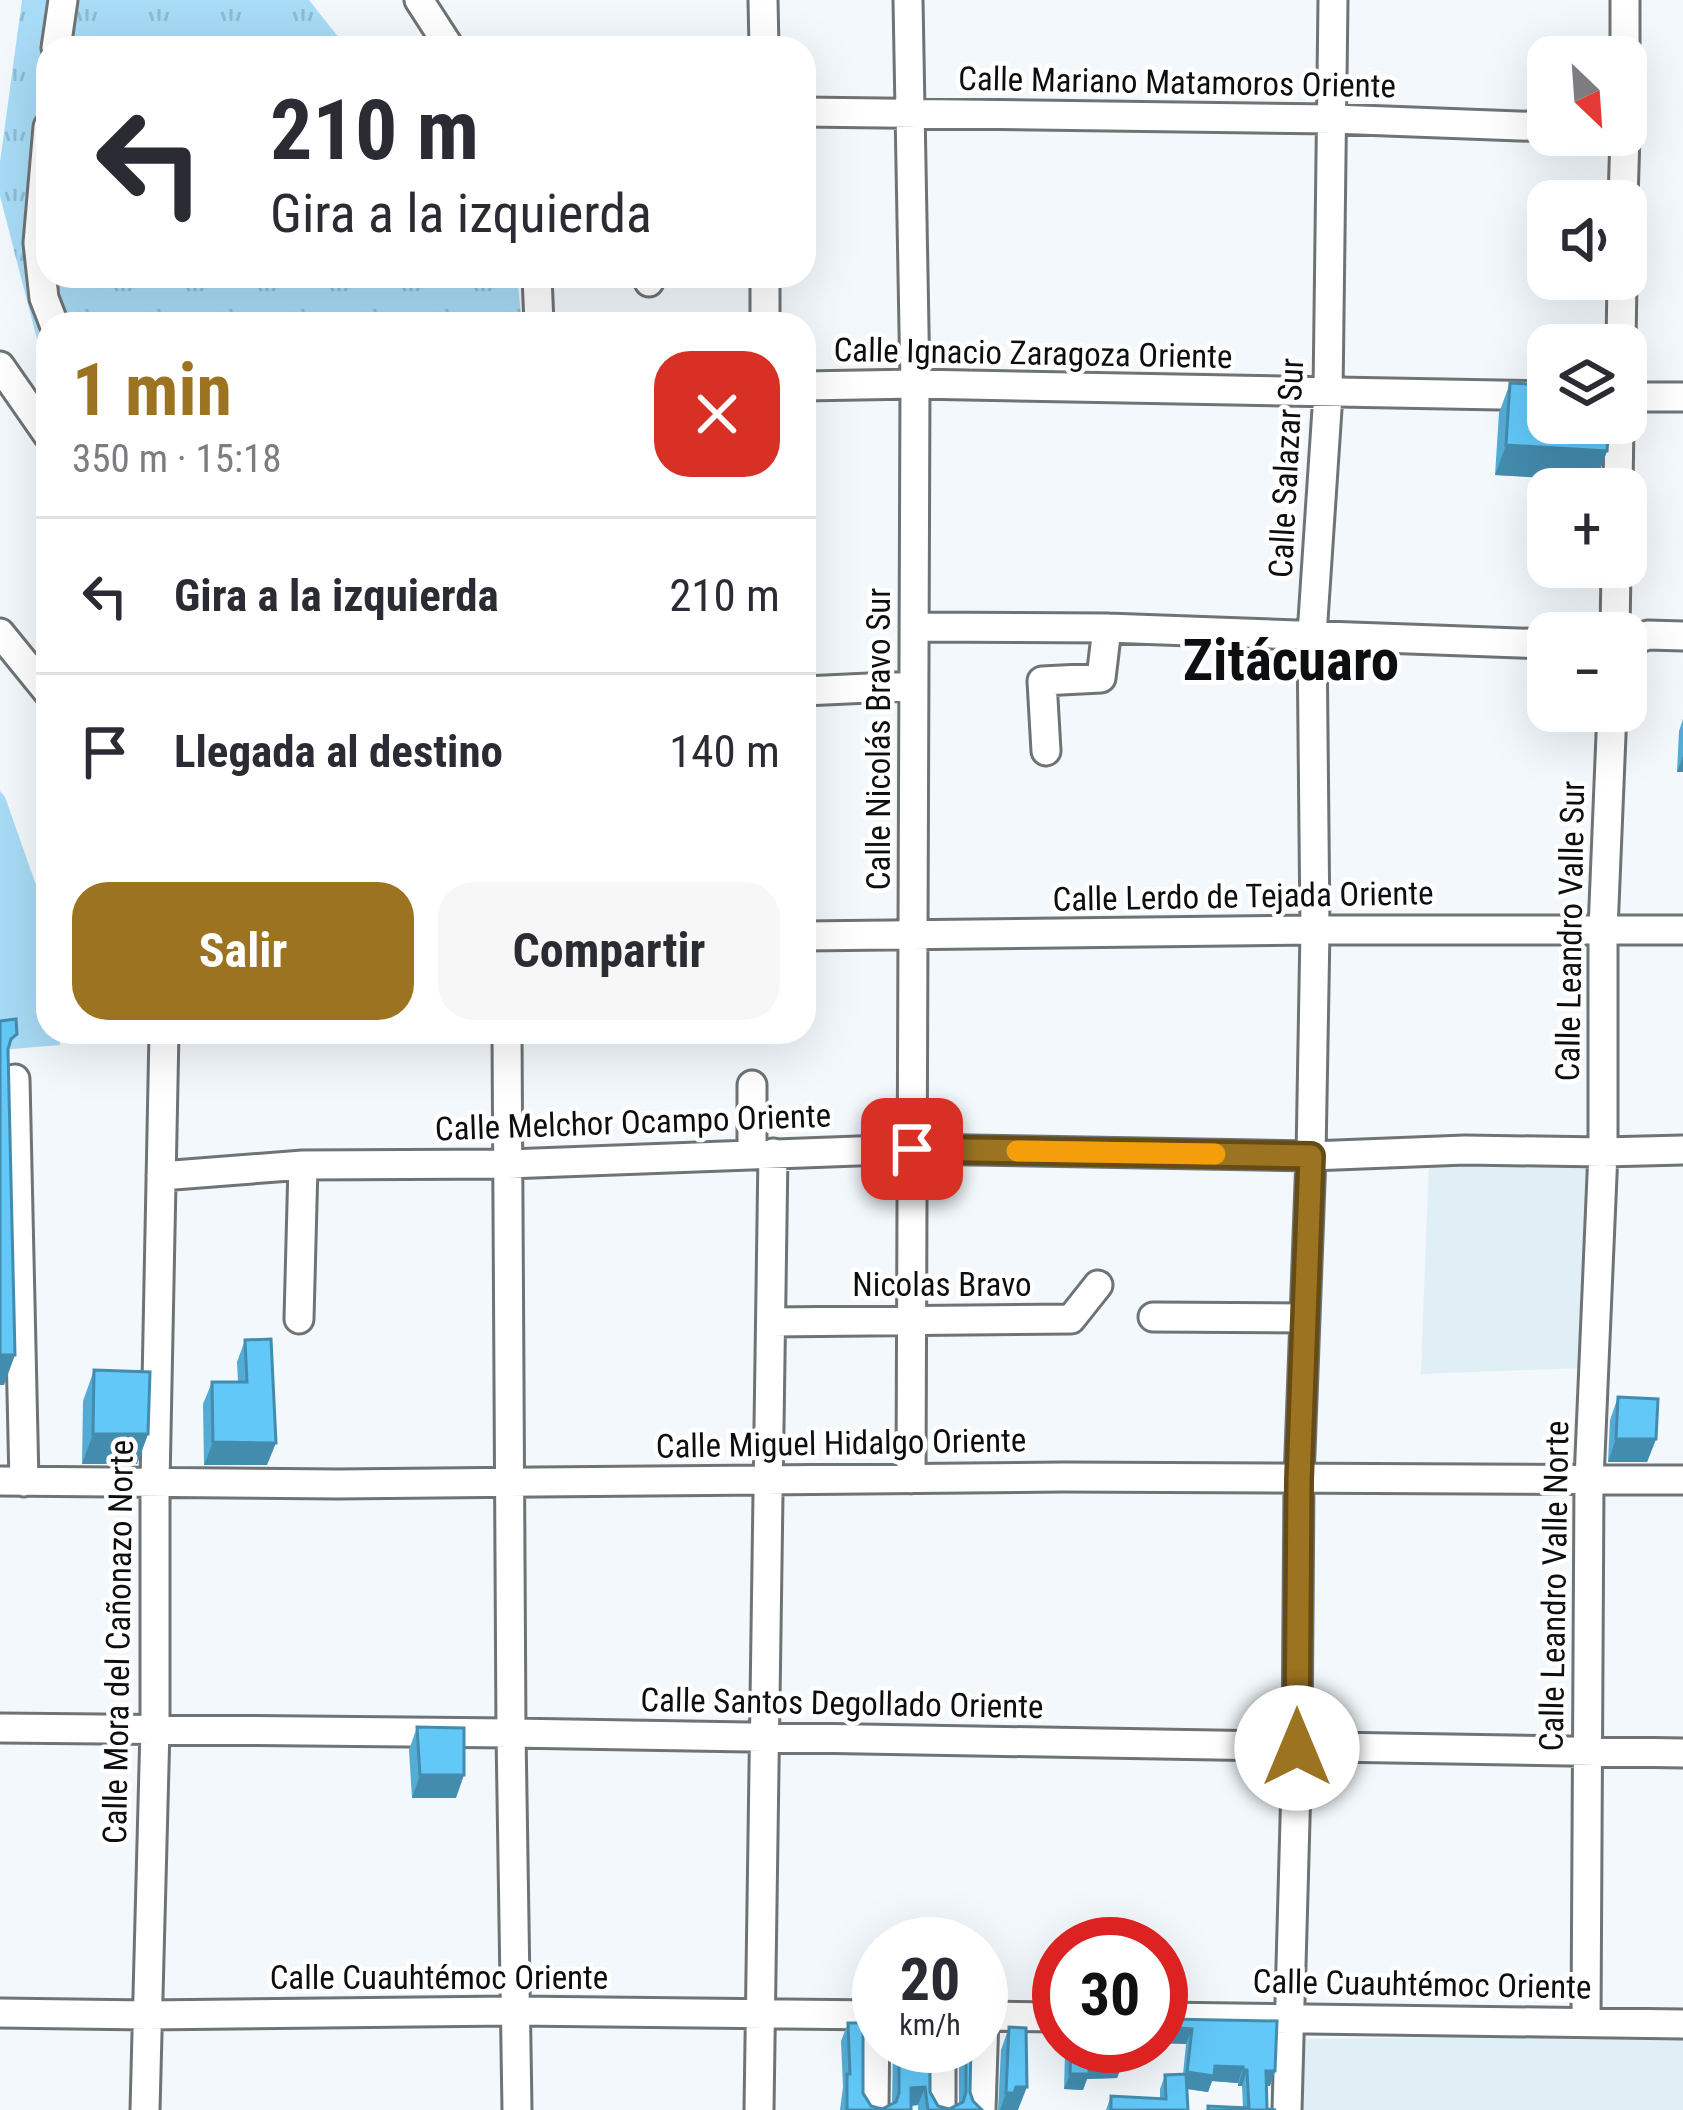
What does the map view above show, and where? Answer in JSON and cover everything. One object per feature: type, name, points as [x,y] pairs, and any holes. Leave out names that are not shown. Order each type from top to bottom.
[{"type":"street","points":[[58,36],[63,0]]},
{"type":"street","points":[[419,0],[442,36]]},
{"type":"street","points":[[763,0],[764,36]]},
{"type":"street","name":"Calle Nicolás Bravo Sur","points":[[908,0],[915,384],[911,1479]]},
{"type":"street","name":"Calle Salazar Sur","points":[[1287,2110],[1315,930],[1312,635],[1328,394],[1333,0]]},
{"type":"street","points":[[1625,0],[1625,36]]},
{"type":"street","name":"Calle Mariano Matamoros Oriente","points":[[816,112],[1527,126]]},
{"type":"street","points":[[0,367],[36,418]]},
{"type":"street","name":"Calle Ignacio Zaragoza Oriente","points":[[816,386],[1527,396]]},
{"type":"street","points":[[1647,397],[1683,397]]},
{"type":"street","points":[[914,627],[1107,628],[1527,643]]},
{"type":"street","points":[[1046,751],[1042,681],[1101,678],[1107,628]]},
{"type":"street","points":[[0,633],[36,677]]},
{"type":"street","points":[[1647,635],[1683,636]]},
{"type":"street","points":[[816,690],[912,686]]},
{"type":"street","name":"Calle Leandro Valle Sur","points":[[1603,1152],[1603,930],[1611,732]]},
{"type":"street","name":"Calle Lerdo de Tejada Oriente","points":[[816,936],[1683,931]]},
{"type":"street","name":"Calle Mora del Cañonazo Norte","points":[[145,2110],[164,1044]]},
{"type":"street","points":[[507,1044],[517,2110]]},
{"type":"street","points":[[12,1481],[15,1078]]},
{"type":"street","points":[[752,1084],[762,1153],[771,1322],[759,2110]]},
{"type":"street","name":"Calle Melchor Ocampo Oriente","points":[[160,1176],[303,1165],[506,1164],[912,1149],[1311,1156],[1683,1150]]},
{"type":"street","name":"Calle Leandro Valle Norte","points":[[1586,2022],[1589,1480],[1603,1152]]},
{"type":"street","points":[[298,1319],[303,1165]]},
{"type":"street","name":"Nicolas Bravo","points":[[771,1322],[1071,1319],[1098,1286]]},
{"type":"street","points":[[1153,1317],[1304,1318]]},
{"type":"street","name":"Calle Miguel Hidalgo Oriente","points":[[12,1481],[1683,1480]]},
{"type":"street","name":"Calle Santos Degollado Oriente","points":[[0,1728],[1683,1754]]},
{"type":"street","name":"Calle Cuauhtémoc Oriente","points":[[0,2013],[852,2015]]},
{"type":"street","name":"Calle Cuauhtémoc Oriente","points":[[1188,2018],[1683,2024]]},
{"type":"street","points":[[874,2110],[875,2073]]},
{"type":"street","points":[[940,2110],[941,2073]]},
{"type":"street","points":[[981,2073],[981,2110]]},
{"type":"shaded area","points":[[1587,1157],[1581,1368],[1421,1374],[1429,1160]]},
{"type":"shaded area","points":[[1574,2036],[1683,2040],[1683,2110],[1298,2110],[1303,2039]]},
{"type":"green space","points":[[22,0],[309,0],[338,36],[36,36],[36,288],[518,288],[521,312],[36,312],[36,336],[0,196],[0,162]]},
{"type":"green space","points":[[0,791],[36,885],[36,1044],[60,1045],[0,1050]]},
{"type":"building","points":[[1510,383],[1527,384],[1527,444],[1608,444],[1607,451],[1506,445]]},
{"type":"building","points":[[16,1019],[17,1034],[8,1049],[15,1355],[0,1355],[0,1021]]},
{"type":"building","points":[[271,1339],[276,1443],[213,1442],[212,1382],[247,1382],[245,1340]]},
{"type":"building","points":[[94,1370],[150,1372],[148,1434],[93,1434]]},
{"type":"building","points":[[1618,1397],[1658,1399],[1656,1439],[1616,1439]]},
{"type":"building","points":[[417,1727],[464,1728],[464,1775],[420,1775]]},
{"type":"building","points":[[1188,2019],[1277,2021],[1275,2071],[1266,2071],[1267,2109],[1276,2110],[1208,2110],[1208,2106],[1249,2108],[1247,2070],[1215,2066],[1214,2076],[1188,2072],[1192,2029]]},
{"type":"building","points":[[848,2023],[852,2023],[852,2073],[863,2073],[863,2093],[871,2106],[882,2109],[896,2102],[899,2073],[930,2073],[930,2092],[938,2106],[949,2109],[963,2102],[966,2073],[970,2073],[970,2092],[982,2110],[928,2110],[925,2087],[911,2088],[911,2110],[847,2110]]},
{"type":"building","points":[[1009,2027],[1026,2028],[1027,2087],[1016,2087],[1014,2093],[1006,2093]]},
{"type":"building","points":[[1186,2074],[1188,2110],[1111,2110],[1111,2096],[1166,2099],[1165,2075]]},
{"type":"slow traffic","points":[[1017,1151],[1215,1154]]},
{"type":"district","name":"Zitácuaro","points":[[1291,660]]},
{"type":"route","points":[[912,1149],[1311,1156],[1299,1480],[1297,1748]]}]
